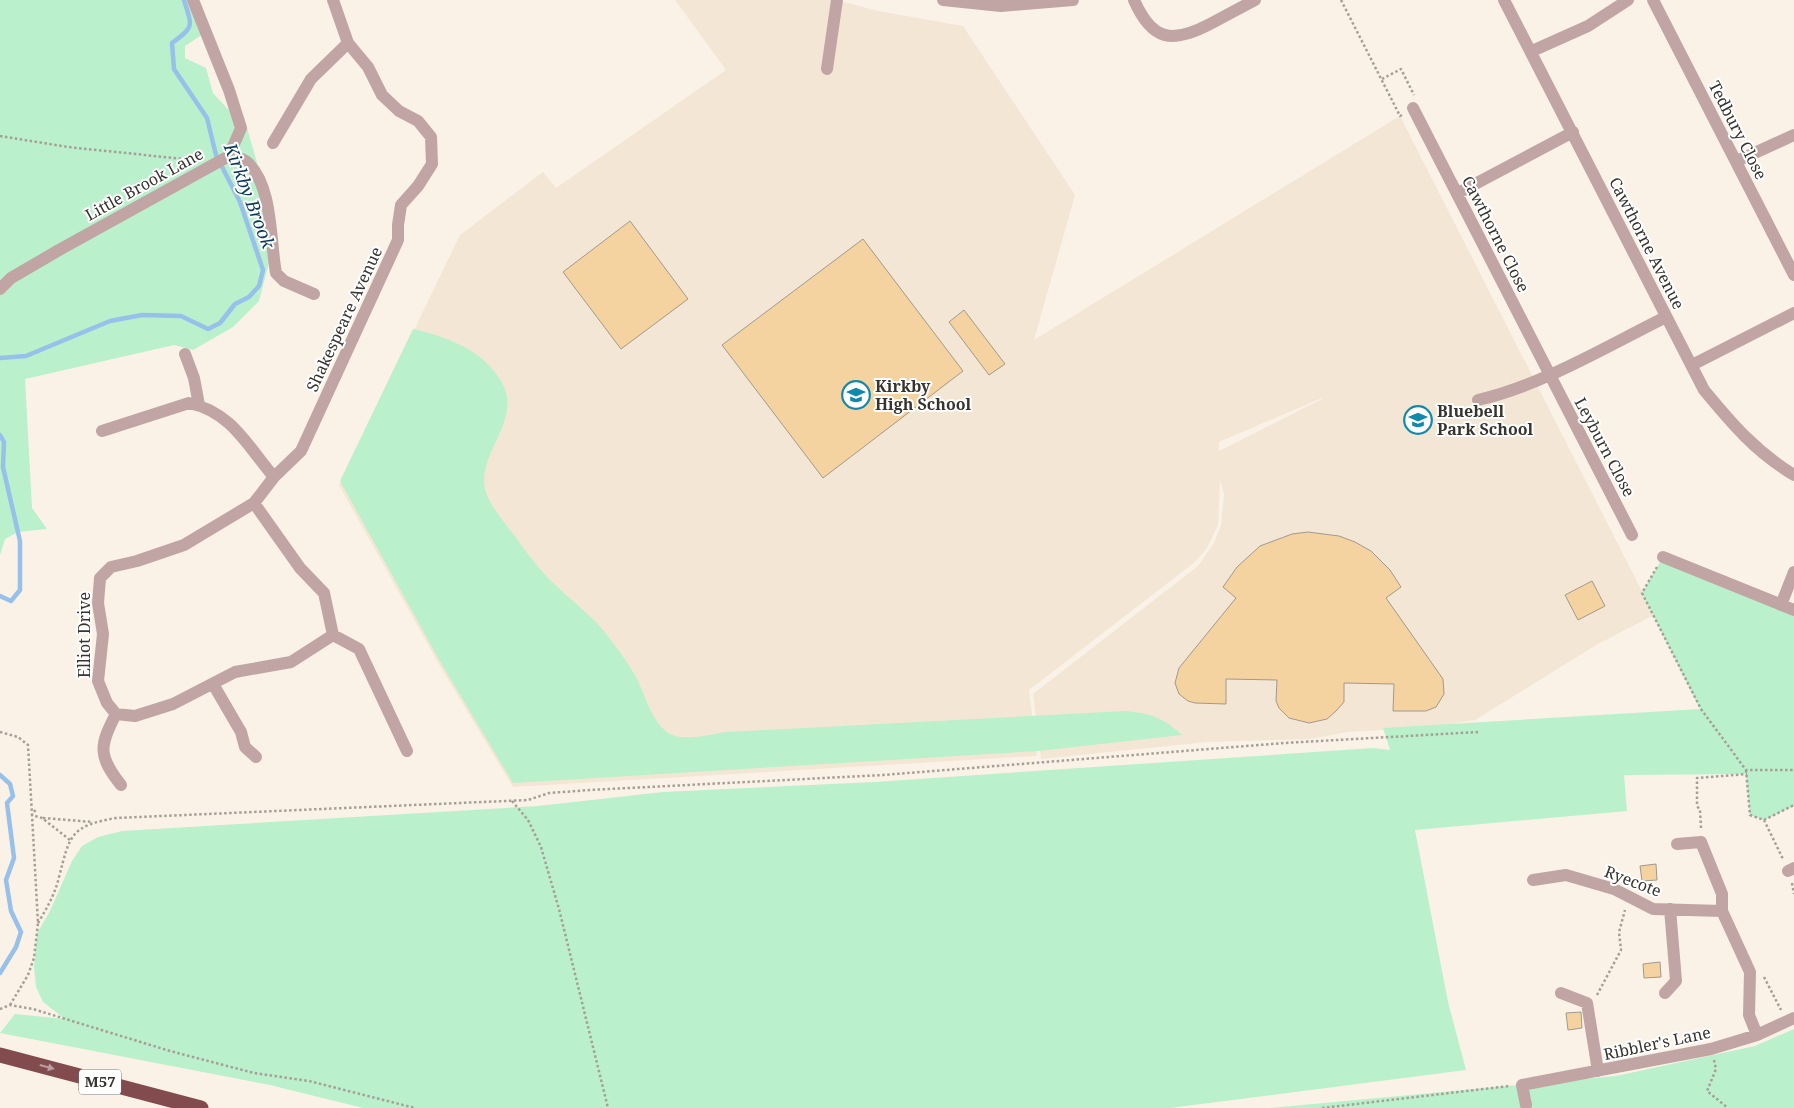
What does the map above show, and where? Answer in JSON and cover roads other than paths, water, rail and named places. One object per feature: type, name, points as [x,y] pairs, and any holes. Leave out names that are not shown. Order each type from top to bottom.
[{"type":"highway","name":"M57","points":[[0,1055],[201,1108]]},
{"type":"street","points":[[192,0],[229,90],[241,128],[229,156]]},
{"type":"street","name":"Shakespeare Avenue","points":[[100,578],[111,567],[137,561],[184,545],[254,503],[274,477],[301,451],[398,240],[401,205],[418,186],[432,164],[431,138],[418,121],[399,110],[382,95],[368,67],[348,43],[333,0]]},
{"type":"street","points":[[827,69],[837,0]]},
{"type":"street","points":[[943,0],[1001,6],[1073,0]]},
{"type":"street","points":[[1134,0],[1142,19],[1157,33],[1172,38],[1190,34],[1255,0]]},
{"type":"street","name":"Cawthorne Avenue","points":[[1504,0],[1532,51],[1704,390],[1734,427],[1761,453],[1794,475]]},
{"type":"street","points":[[1532,51],[1588,26],[1628,0]]},
{"type":"street","name":"Tedbury Close","points":[[1653,0],[1794,275]]},
{"type":"street","points":[[274,143],[311,79],[348,43]]},
{"type":"street","name":"Cawthorne Close","points":[[1413,108],[1458,193],[1548,375]]},
{"type":"street","points":[[1458,193],[1573,132]]},
{"type":"street","points":[[1737,161],[1794,135]]},
{"type":"street","name":"Little Brook Lane","points":[[0,290],[11,278],[229,156],[246,161],[258,177],[267,203],[276,273],[284,282],[314,294]]},
{"type":"street","points":[[1692,365],[1794,313]]},
{"type":"street","points":[[1478,400],[1501,395],[1548,375],[1666,317]]},
{"type":"street","points":[[185,354],[194,378],[199,405]]},
{"type":"street","name":"Leyburn Close","points":[[1548,375],[1632,535]]},
{"type":"street","points":[[102,431],[189,404],[199,405],[236,428],[251,451],[274,477]]},
{"type":"street","points":[[254,503],[300,568],[324,593],[334,635],[360,649],[407,751]]},
{"type":"street","points":[[1662,558],[1794,610]]},
{"type":"street","points":[[1781,605],[1794,572]]},
{"type":"street","name":"Elliot Drive","points":[[100,578],[98,603],[103,634],[98,681],[107,703],[116,714]]},
{"type":"street","points":[[121,785],[108,768],[104,752],[104,738],[116,714],[135,716],[164,707],[235,672],[291,662],[334,635]]},
{"type":"street","points":[[213,684],[241,732],[245,746],[256,757]]},
{"type":"street","points":[[1677,844],[1701,842],[1722,894],[1722,911],[1750,972],[1749,1015],[1757,1035]]},
{"type":"street","name":"Ryecote","points":[[1533,880],[1566,875],[1614,889],[1653,909],[1722,911]]},
{"type":"street","points":[[1665,993],[1676,982],[1670,909]]},
{"type":"street","points":[[1561,993],[1588,1003],[1598,1071]]},
{"type":"street","name":"Ribbler's Lane","points":[[1526,1105],[1522,1085],[1711,1049],[1757,1035],[1790,1020]]},
{"type":"waterway","name":"Kirkby Brook","points":[[0,358],[26,356],[110,321],[142,315],[181,316],[208,329],[220,323],[235,304],[249,297],[259,286],[263,270],[240,202],[216,155],[207,118],[174,69],[172,43],[185,33],[190,25],[184,0]]},
{"type":"waterway","name":"Kirkby Brook","points":[[0,435],[4,442],[3,467],[20,541],[20,590],[11,601],[0,596]]},
{"type":"waterway","name":"Kirkby Brook","points":[[0,775],[10,784],[13,796],[7,803],[14,858],[6,880],[11,911],[21,932],[16,947],[0,973]]},
{"type":"place","name":"Kirkby High School","points":[[856,395]]},
{"type":"place","name":"Bluebell Park School","points":[[1418,420]]}]
